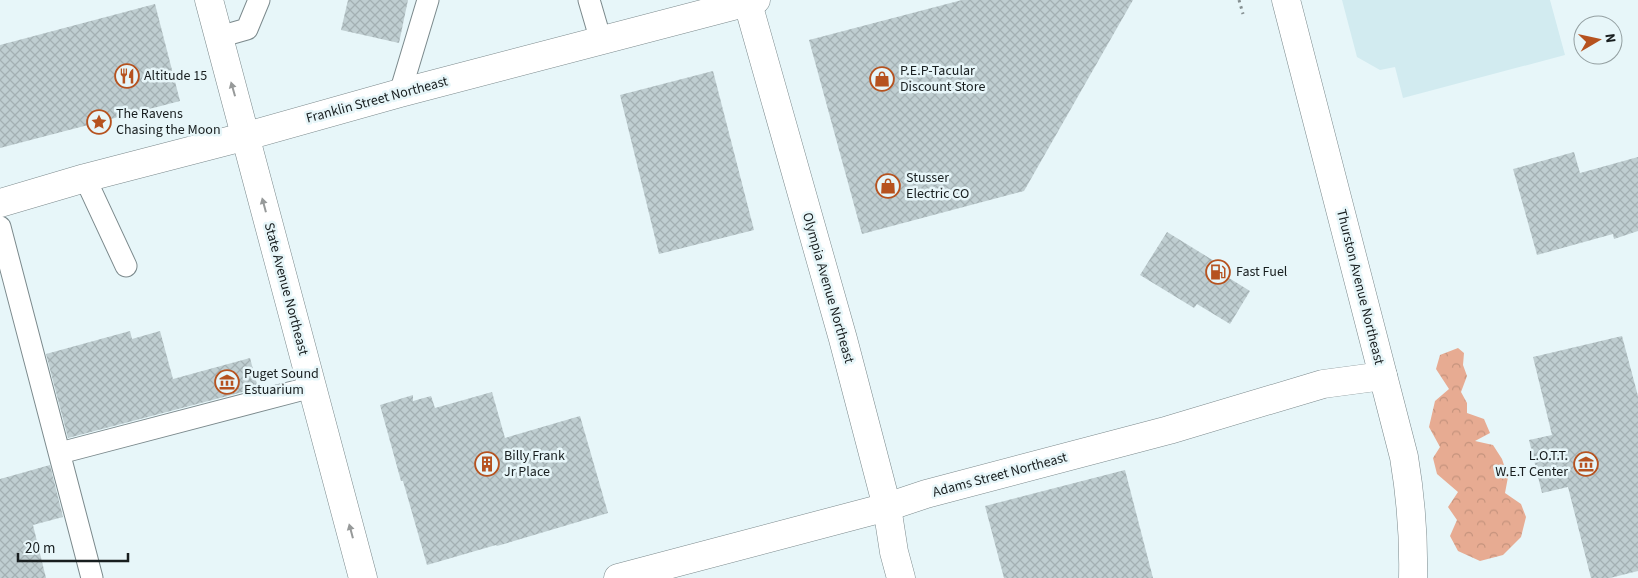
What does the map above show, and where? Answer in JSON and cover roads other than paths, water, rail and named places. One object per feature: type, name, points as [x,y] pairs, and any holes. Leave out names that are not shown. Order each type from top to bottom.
[{"type":"street","name":"State Avenue Northeast","points":[[209,0],[364,578]]},
{"type":"street","name":"Thurston Avenue Northeast","points":[[1286,0],[1404,457],[1412,501],[1413,578]]},
{"type":"street","name":"Franklin Street Northeast","points":[[0,204],[85,178],[750,1]]},
{"type":"street","name":"Olympia Avenue Northeast","points":[[750,1],[887,507],[894,552],[901,578]]},
{"type":"street","name":"Adams Street Northeast","points":[[618,578],[1169,430],[1323,384],[1383,376]]},
{"type":"lane","points":[[219,37],[246,29],[259,0]]},
{"type":"lane","points":[[400,93],[428,0]]},
{"type":"lane","points":[[589,0],[601,41]]},
{"type":"lane","points":[[85,178],[126,266]]},
{"type":"lane","points":[[0,226],[92,578]]},
{"type":"lane","points":[[60,453],[312,387]]},
{"type":"place","name":"Altitude 15","points":[[127,76]]},
{"type":"place","name":"P.E.P-Tacular Discount Store","points":[[882,79]]},
{"type":"place","name":"The Ravens Chasing the Moon","points":[[99,122]]},
{"type":"place","name":"Stusser Electric CO","points":[[888,186]]},
{"type":"place","name":"Fast Fuel","points":[[1218,272]]},
{"type":"place","name":"Puget Sound Estuarium","points":[[227,382]]},
{"type":"place","name":"Billy Frank Jr Place","points":[[487,464]]},
{"type":"place","name":"L.O.T.T. W.E.T Center","points":[[1586,464]]}]
